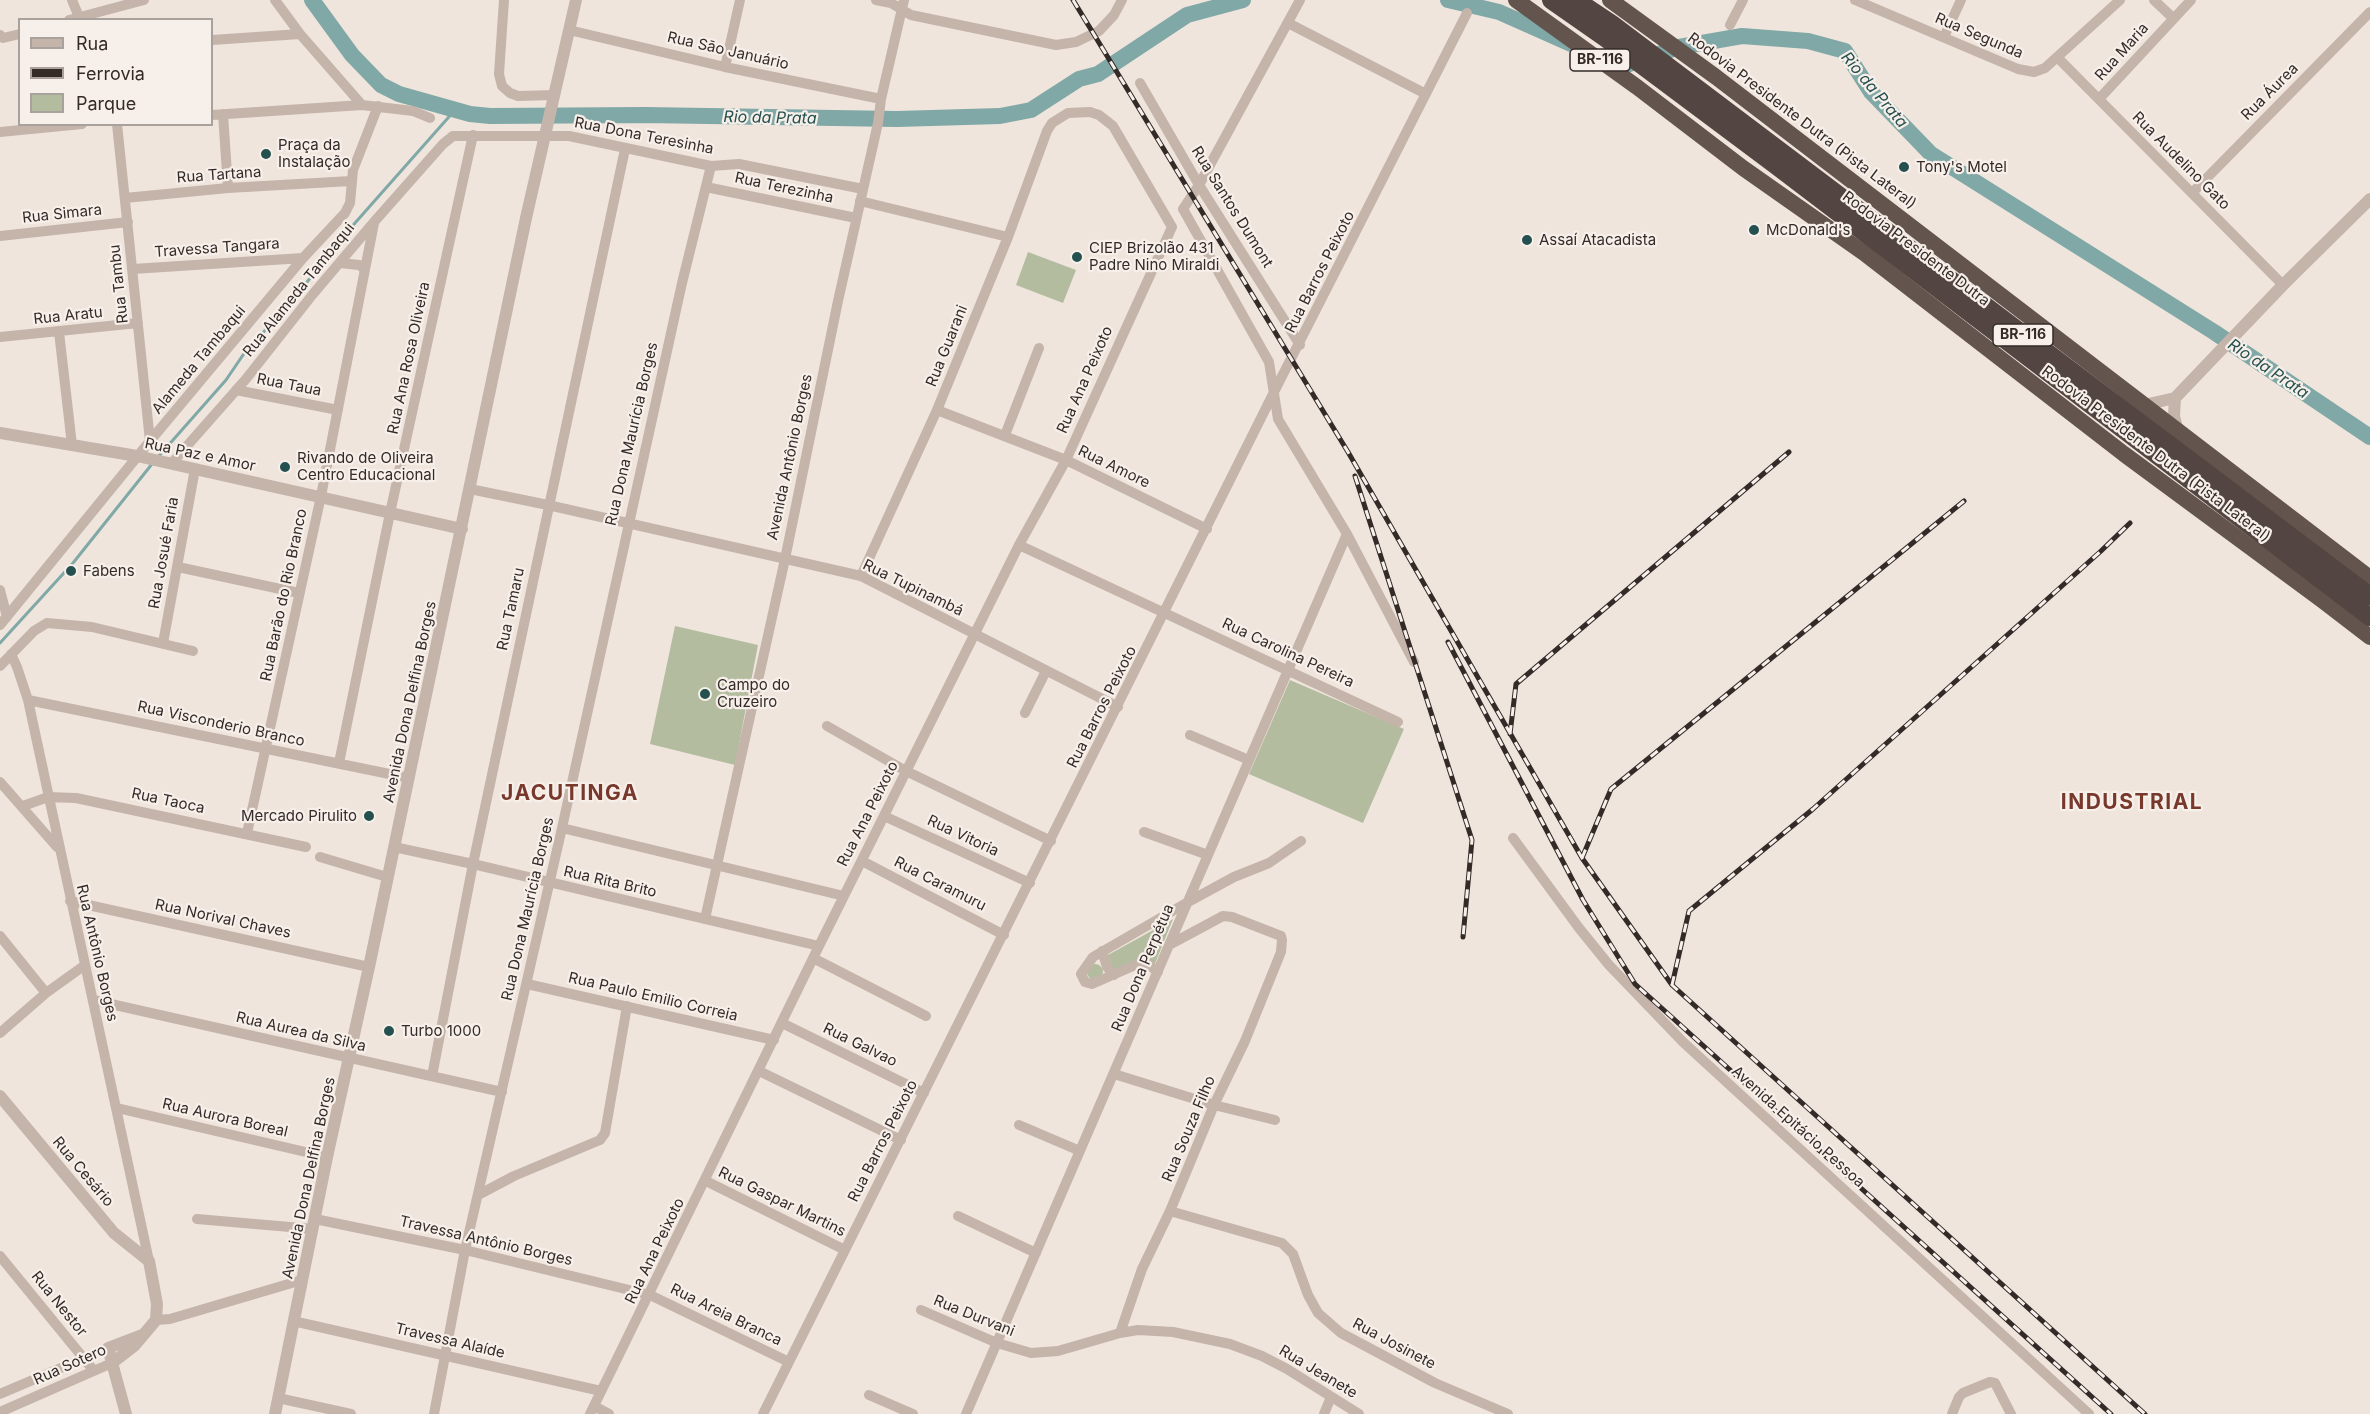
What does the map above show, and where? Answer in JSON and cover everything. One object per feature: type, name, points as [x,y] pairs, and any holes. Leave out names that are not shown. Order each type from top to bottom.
[{"type":"highway","name":"Rodovia Presidente Dutra (Pista Lateral)","points":[[1516,0],[1637,87],[1743,168],[1864,253],[2124,454],[2370,637]]},
{"type":"highway","name":"Rodovia Presidente Dutra","points":[[1551,0],[1608,31]]},
{"type":"highway","name":"Rodovia Presidente Dutra","points":[[1576,0],[1608,31],[2370,596]]},
{"type":"highway","name":"Rodovia Presidente Dutra (Pista Lateral)","points":[[1610,0],[1716,76],[2370,578]]},
{"type":"highway","name":"Rodovia Presidente Dutra","points":[[1671,78],[1895,256],[2370,617]]},
{"type":"highway","points":[[2317,578],[2342,605],[2370,627]]},
{"type":"street","points":[[72,0],[74,18],[144,0]]},
{"type":"street","points":[[274,0],[300,34],[362,105]]},
{"type":"street","points":[[504,0],[499,74],[502,86],[505,91],[518,96],[554,100]]},
{"type":"street","name":"Avenida Dona Delfina Borges","points":[[275,1414],[327,1157],[350,1058],[526,218],[576,0]]},
{"type":"street","points":[[725,67],[740,0]]},
{"type":"street","points":[[876,0],[903,4],[911,15],[1024,40],[1062,45],[1099,31],[1122,0]]},
{"type":"street","points":[[1300,0],[1199,185],[1183,209],[1269,362],[1278,420],[1347,534],[1414,662]]},
{"type":"street","points":[[1730,25],[1743,0]]},
{"type":"street","name":"Rua Segunda","points":[[1855,0],[2025,71],[2041,71],[2120,0]]},
{"type":"street","points":[[1944,37],[1961,0]]},
{"type":"street","points":[[2154,0],[2174,18]]},
{"type":"street","name":"Rua Maria","points":[[2099,99],[2191,0]]},
{"type":"street","name":"Avenida Antônio Borges","points":[[705,919],[785,559],[903,4]]},
{"type":"street","name":"Rua Áurea","points":[[2192,193],[2370,12]]},
{"type":"street","name":"Rua Barros Peixoto","points":[[763,1414],[1208,529],[1274,393],[1467,13]]},
{"type":"street","points":[[1287,23],[1426,94]]},
{"type":"street","name":"Rua Sāo Januário","points":[[569,30],[880,104]]},
{"type":"street","points":[[3,36],[18,34]]},
{"type":"street","points":[[213,40],[300,34]]},
{"type":"street","name":"Rua Audelino Gato","points":[[2057,57],[2283,285]]},
{"type":"street","name":"Rua Santos Dumont","points":[[1140,83],[1199,185],[1300,345]]},
{"type":"street","points":[[213,115],[362,105],[413,111],[430,118]]},
{"type":"street","name":"Alameda Tambaqui","points":[[2,622],[142,457],[150,441],[303,258],[345,213],[350,203],[351,181],[357,158],[378,106]]},
{"type":"street","name":"Rua Guarani","points":[[861,576],[938,410],[1008,237],[1041,144],[1052,123],[1074,112],[1099,114],[1108,120],[1172,227]]},
{"type":"street","points":[[223,114],[228,188]]},
{"type":"street","points":[[0,132],[62,126]]},
{"type":"street","name":"Rua Tambu","points":[[117,126],[150,441]]},
{"type":"street","name":"Rua Dona Teresinha","points":[[453,136],[547,130],[711,166],[740,164],[863,189]]},
{"type":"street","name":"Rua Ana Rosa Oliveira","points":[[339,763],[390,513],[473,135]]},
{"type":"street","name":"Rua Alameda Tambaqui","points":[[167,463],[236,390],[374,222],[443,144],[453,136]]},
{"type":"street","name":"Rua Tamaru","points":[[432,1076],[473,864],[625,148]]},
{"type":"street","name":"Rua Dona Maurícia Borges","points":[[434,1414],[465,1250],[480,1194],[562,828],[627,524],[711,166]]},
{"type":"street","name":"Rua Tartana","points":[[125,198],[228,188],[351,181]]},
{"type":"street","name":"Rua Terezinha","points":[[706,186],[856,218]]},
{"type":"street","points":[[2144,405],[2175,398],[2283,285],[2370,199]]},
{"type":"street","points":[[860,201],[1008,237]]},
{"type":"street","name":"Rua Simara","points":[[0,236],[128,222]]},
{"type":"street","name":"Rua Barão do Rio Branco","points":[[247,833],[321,496],[374,222]]},
{"type":"street","name":"Rua Ana Peixoto","points":[[592,1410],[906,771],[1019,545],[1066,460],[1172,227]]},
{"type":"street","name":"Travessa Tangara","points":[[133,269],[303,258]]},
{"type":"street","points":[[340,263],[365,268]]},
{"type":"street","name":"Rua Aratu","points":[[0,337],[138,323]]},
{"type":"street","points":[[59,332],[72,445]]},
{"type":"street","points":[[1005,435],[1039,348]]},
{"type":"street","name":"Rua Taua","points":[[236,390],[338,410]]},
{"type":"street","points":[[2175,398],[2174,416],[2178,432]]},
{"type":"street","name":"Rua Amore","points":[[938,410],[1066,460],[1208,529]]},
{"type":"street","name":"Rua Paz e Amor","points":[[0,433],[142,457],[462,529]]},
{"type":"street","name":"Rua Josué Faria","points":[[163,643],[195,469]]},
{"type":"street","name":"Rua Tupinambá","points":[[470,489],[861,576],[1118,707]]},
{"type":"street","name":"Rua Dona Perpétua","points":[[966,1414],[1347,534]]},
{"type":"street","name":"Rua Carolina Pereira","points":[[1019,545],[1398,722]]},
{"type":"street","points":[[178,567],[299,593]]},
{"type":"street","points":[[0,590],[2,622]]},
{"type":"street","points":[[0,666],[46,623],[92,627],[193,651]]},
{"type":"street","name":"Rua Antônio Borges","points":[[11,654],[28,700],[58,848],[149,1261]]},
{"type":"street","points":[[1025,713],[1046,671]]},
{"type":"street","name":"Rua Visconderio Branco","points":[[28,700],[409,778]]},
{"type":"street","points":[[827,726],[906,771],[1051,841]]},
{"type":"street","points":[[1190,735],[1249,760]]},
{"type":"street","points":[[0,782],[58,848]]},
{"type":"street","name":"Rua Taoca","points":[[23,806],[48,797],[76,798],[247,833],[306,848]]},
{"type":"street","name":"Rua Vitoria","points":[[884,816],[1030,883]]},
{"type":"street","points":[[562,828],[844,896]]},
{"type":"street","points":[[1144,832],[1208,855]]},
{"type":"street","name":"Avenida Epitácio Pessoa","points":[[1513,838],[1602,956],[1683,1042],[2089,1414]]},
{"type":"street","points":[[1158,972],[1149,965],[1140,963],[1092,984],[1085,982],[1081,974],[1089,961],[1102,951],[1234,877],[1269,863],[1301,842]]},
{"type":"street","name":"Rua Rita Brito","points":[[394,848],[473,864],[819,946]]},
{"type":"street","points":[[320,857],[387,877]]},
{"type":"street","name":"Rua Caramuru","points":[[862,861],[1004,935]]},
{"type":"street","name":"Rua Norival Chaves","points":[[70,901],[369,967]]},
{"type":"street","name":"Rua Souza Filho","points":[[1120,1333],[1142,1269],[1170,1211],[1214,1105],[1266,992],[1281,952],[1282,940],[1281,936],[1232,917],[1223,916],[1169,945]]},
{"type":"street","points":[[0,936],[46,993]]},
{"type":"street","points":[[1102,951],[1107,967],[1113,975]]},
{"type":"street","points":[[813,958],[926,1016]]},
{"type":"street","points":[[0,1033],[46,993],[85,965]]},
{"type":"street","name":"Rua Paulo Emilio Correia","points":[[527,984],[774,1040]]},
{"type":"street","name":"Rua Aurea da Silva","points":[[93,1000],[502,1092]]},
{"type":"street","points":[[480,1194],[514,1176],[600,1140],[605,1133],[627,1006]]},
{"type":"street","name":"Rua Galvao","points":[[782,1023],[924,1093]]},
{"type":"street","points":[[759,1071],[901,1140]]},
{"type":"street","points":[[1114,1074],[1214,1105],[1275,1120]]},
{"type":"street","name":"Rua Cesário","points":[[0,1096],[114,1233],[149,1261]]},
{"type":"street","name":"Rua Aurora Boreal","points":[[117,1108],[327,1157]]},
{"type":"street","points":[[1019,1125],[1080,1151]]},
{"type":"street","name":"Rua Gaspar Martins","points":[[706,1180],[845,1250]]},
{"type":"street","name":"Rua Josinete","points":[[1170,1211],[1282,1243],[1293,1254],[1308,1296],[1318,1313],[1341,1333],[1415,1373],[1508,1414]]},
{"type":"street","points":[[958,1216],[1036,1253]]},
{"type":"street","points":[[197,1219],[314,1224]]},
{"type":"street","name":"Travessa Antônio Borges","points":[[314,1224],[465,1250],[650,1295]]},
{"type":"street","name":"Rua Nestor","points":[[0,1256],[94,1371]]},
{"type":"street","points":[[149,1261],[157,1304],[156,1320],[170,1319],[302,1280]]},
{"type":"street","name":"Rua Areia Branca","points":[[650,1295],[789,1362]]},
{"type":"street","name":"Rua Durvani","points":[[921,1310],[997,1343],[1031,1353],[1044,1354],[1087,1344],[1120,1333]]},
{"type":"street","name":"Rua Sotero","points":[[0,1412],[23,1408],[112,1363],[128,1353],[156,1320]]},
{"type":"street","name":"Travessa Alaíde","points":[[293,1321],[601,1391]]},
{"type":"street","name":"Rua Jeanete","points":[[1120,1333],[1138,1330],[1173,1332],[1230,1344],[1262,1356],[1287,1369],[1359,1414]]},
{"type":"street","name":"Rua Sotero","points":[[0,1394],[143,1334]]},
{"type":"street","points":[[108,1348],[126,1414]]},
{"type":"street","points":[[1952,1414],[1963,1393],[1982,1384],[1995,1383],[2011,1414]]},
{"type":"street","points":[[869,1395],[913,1414]]},
{"type":"street","points":[[1324,1414],[1331,1397]]},
{"type":"street","points":[[278,1398],[351,1414]]},
{"type":"street","points":[[592,1410],[609,1414]]},
{"type":"green space","points":[[1028,252],[1076,270],[1063,303],[1016,285]]},
{"type":"green space","name":"Campo do Cruzeiro","points":[[675,626],[758,645],[735,765],[650,744]]},
{"type":"green space","points":[[1290,680],[1404,729],[1363,823],[1249,774]]},
{"type":"green space","points":[[1173,919],[1154,966],[1113,970],[1108,955]]},
{"type":"green space","points":[[1092,964],[1098,964],[1103,972],[1101,978],[1092,980],[1087,975],[1087,969]]},
{"type":"waterway","name":"Rio da Prata","points":[[312,0],[352,55],[381,85],[399,94],[470,114],[897,119],[1000,116],[1031,110],[1079,79],[1098,74],[1187,15],[1243,0]]},
{"type":"waterway","name":"Rio da Prata","points":[[1448,0],[1499,12],[1571,44]]},
{"type":"waterway","name":"Rio da Prata","points":[[1603,59],[1621,67],[1679,47],[1742,36],[1808,41],[1845,51],[1871,92],[1931,154],[2214,332],[2370,437]]},
{"type":"waterway","points":[[158,457],[226,380],[243,355],[294,298],[355,223],[455,110]]},
{"type":"waterway","points":[[0,643],[73,563],[152,464]]},
{"type":"railway","points":[[1073,0],[1348,452],[1582,858],[1672,985],[2145,1414]]},
{"type":"railway","points":[[1510,734],[1516,684],[1789,452]]},
{"type":"railway","points":[[1355,476],[1472,840],[1463,937]]},
{"type":"railway","points":[[1582,858],[1611,789],[1964,501]]},
{"type":"railway","points":[[1672,985],[1689,911],[1813,809],[2130,523]]},
{"type":"railway","points":[[1448,642],[1583,900],[1635,984],[2111,1414]]},
{"type":"place","name":"Praça da Instalação","points":[[266,154]]},
{"type":"place","name":"Tony's Motel","points":[[1904,167]]},
{"type":"place","name":"McDonald's","points":[[1754,230]]},
{"type":"place","name":"Assaí Atacadista","points":[[1527,240]]},
{"type":"place","name":"CIEP Brizolão 431 Padre Nino Miraldi","points":[[1077,257]]},
{"type":"place","name":"Rivando de Oliveira Centro Educacional","points":[[285,467]]},
{"type":"place","name":"Fabens","points":[[71,571]]},
{"type":"place","name":"Campo do Cruzeiro","points":[[705,694]]},
{"type":"place","name":"Mercado Pirulito","points":[[369,816]]},
{"type":"place","name":"Turbo 1000","points":[[389,1031]]},
{"type":"district","name":"JACUTINGA","points":[[570,794]]},
{"type":"district","name":"INDUSTRIAL","points":[[2132,803]]}]
